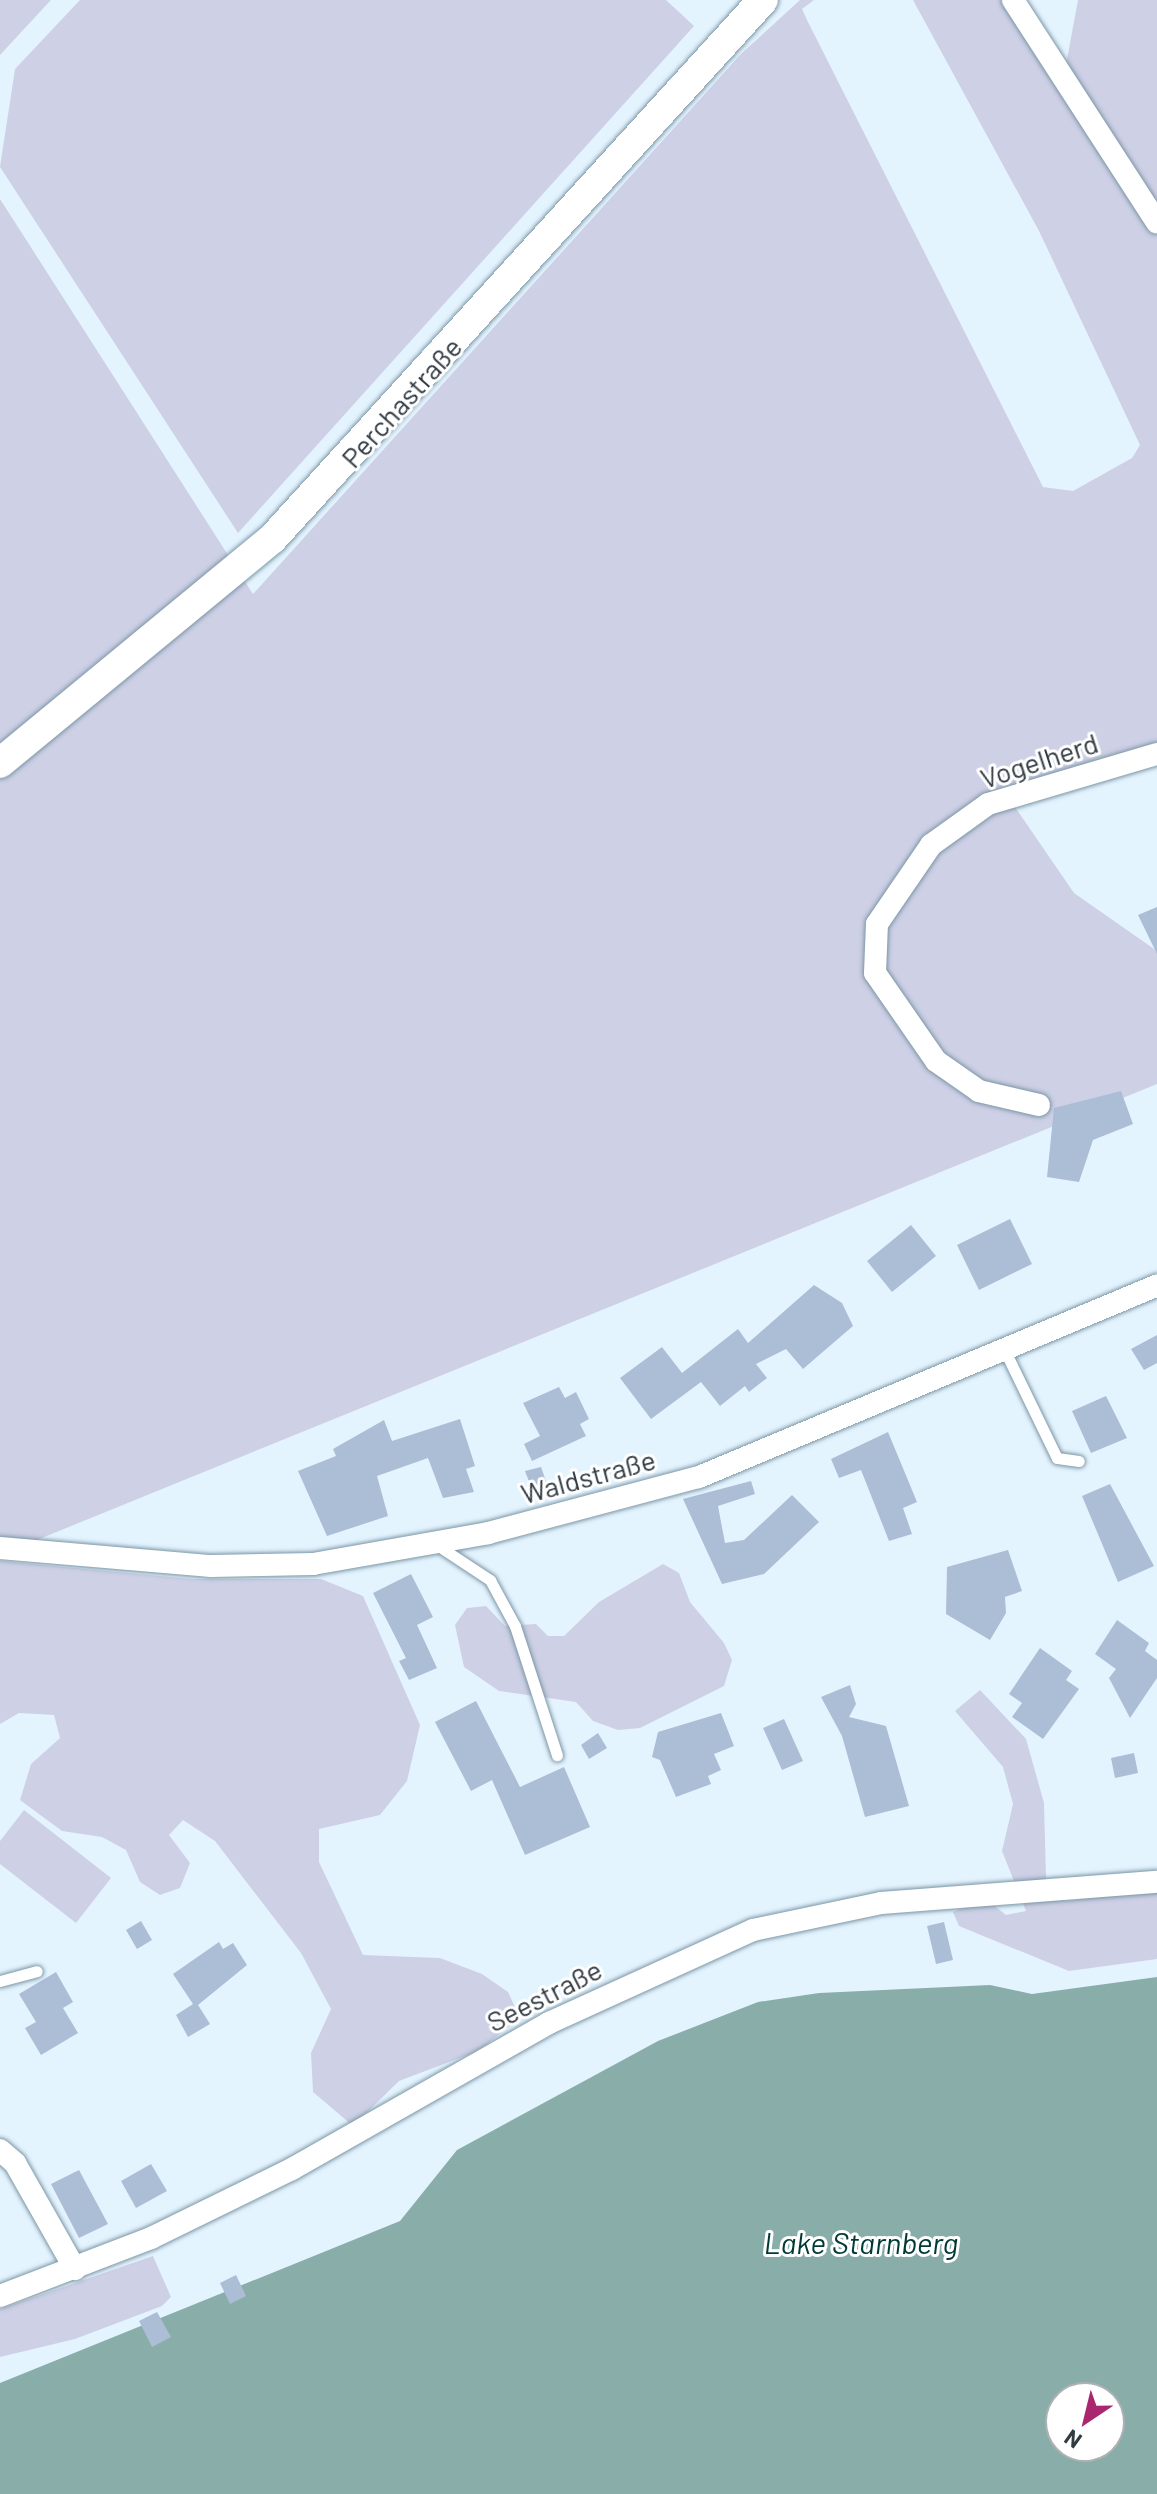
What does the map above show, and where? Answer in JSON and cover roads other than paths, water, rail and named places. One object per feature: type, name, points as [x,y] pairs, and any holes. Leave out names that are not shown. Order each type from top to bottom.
[{"type":"main road","name":"Perchastraße","points":[[0,763],[272,539],[763,0]]},
{"type":"street","points":[[1013,0],[1157,223]]},
{"type":"street","name":"Vogelherd","points":[[1039,1105],[979,1091],[936,1061],[875,973],[877,924],[931,845],[988,804],[1157,754]]},
{"type":"street","name":"Waldstraße","points":[[0,1548],[211,1566],[313,1564],[436,1544],[699,1477],[1157,1285]]},
{"type":"street","name":"Seestraße","points":[[0,2296],[75,2269],[292,2169],[549,2023],[753,1930],[881,1903],[1157,1882]]},
{"type":"street","points":[[0,2150],[15,2163],[75,2269]]},
{"type":"lane","points":[[1005,1351],[1057,1458],[1079,1461]]},
{"type":"lane","points":[[436,1544],[490,1580],[515,1626],[557,1755]]},
{"type":"lane","points":[[0,1981],[37,1971]]},
{"type":"water","name":"Lake Starnberg","points":[[1157,1977],[1157,2494],[0,2494],[0,2383],[400,2221],[457,2150],[658,2041],[758,2002],[819,1993],[990,1985],[1032,1994]]}]
